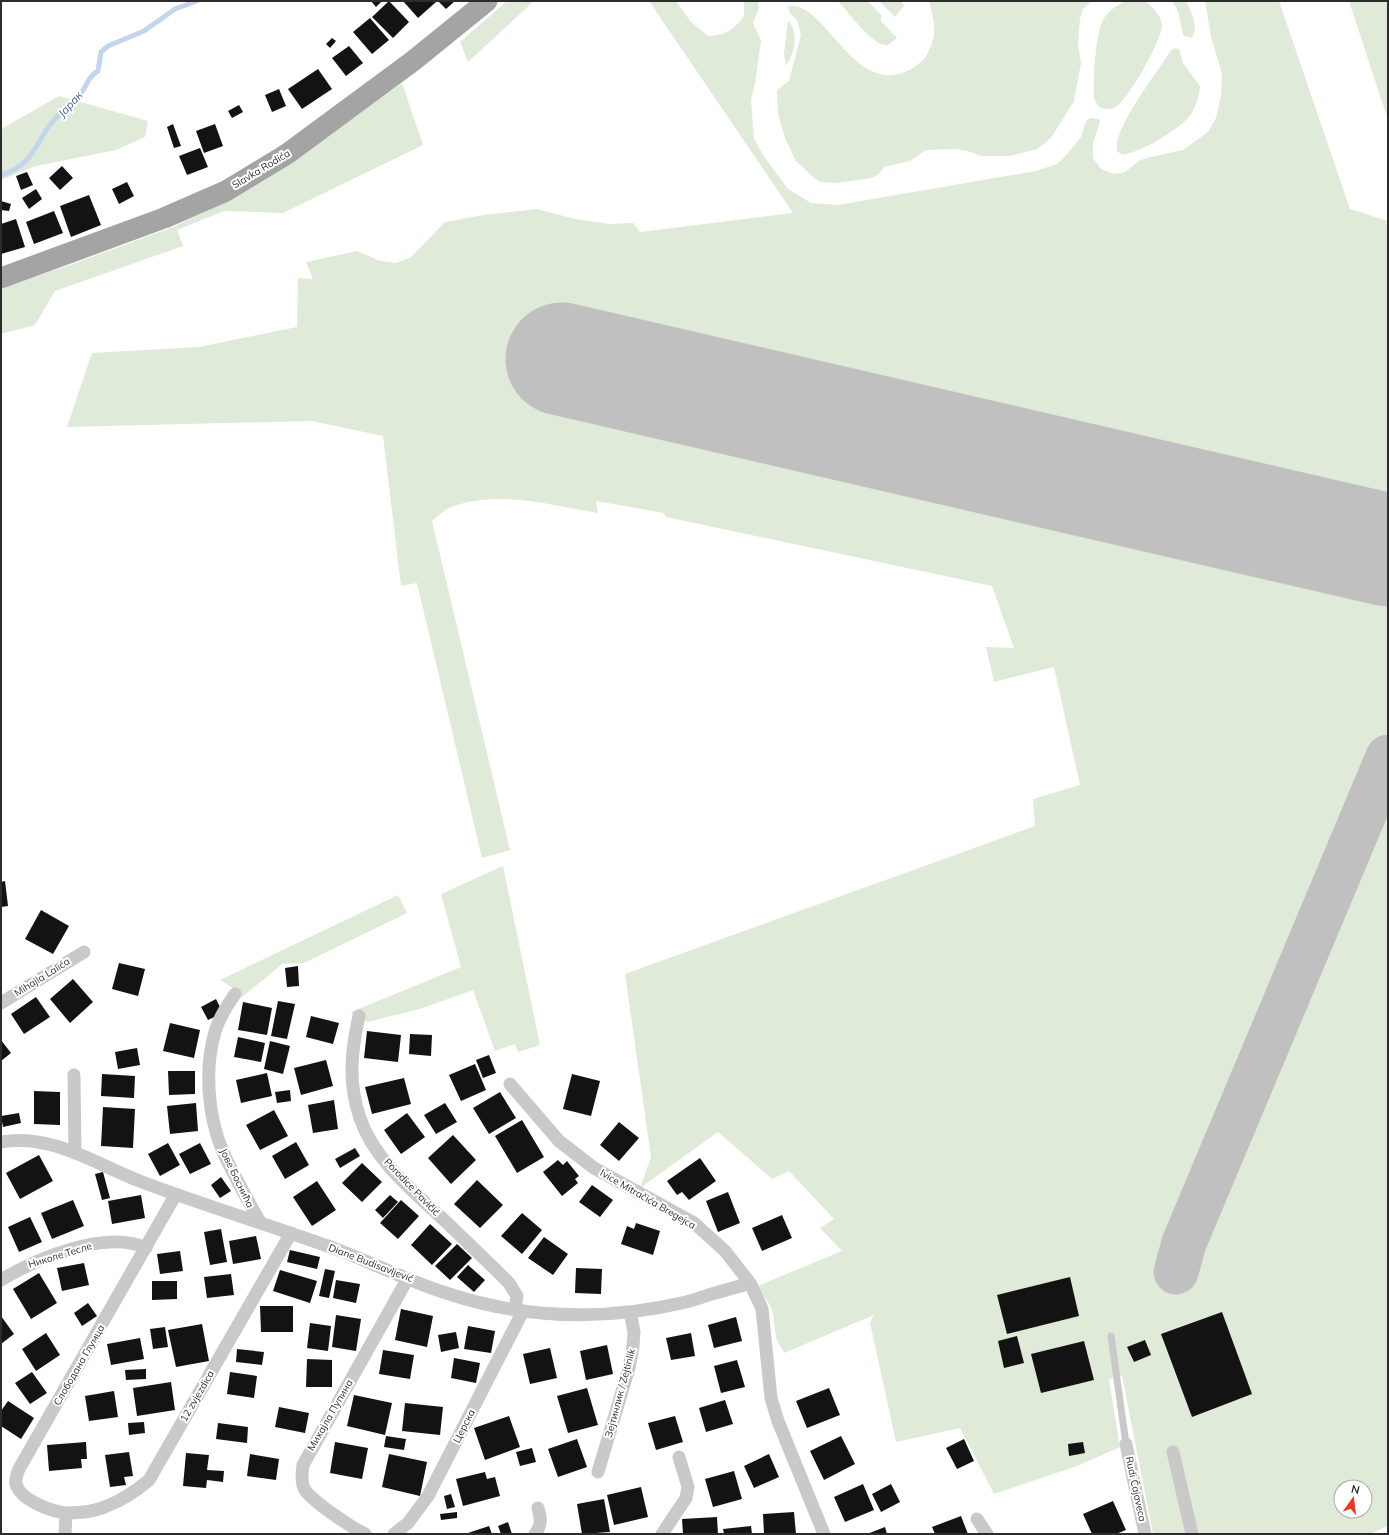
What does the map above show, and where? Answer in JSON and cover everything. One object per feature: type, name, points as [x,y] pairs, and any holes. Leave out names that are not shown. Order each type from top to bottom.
[{"type":"main road","name":"Slavka Rodića","points":[[1,278],[157,220],[226,191],[287,154],[413,61],[487,1]]},
{"type":"street","name":"Mihajla Lalića","points":[[1,1003],[84,952]]},
{"type":"street","name":"Јове Боснића","points":[[235,994],[218,1025],[211,1049],[211,1100],[215,1125],[223,1150],[237,1181],[260,1222]]},
{"type":"street","name":"Porodice Pavičić","points":[[359,1016],[353,1045],[352,1080],[360,1119],[371,1141],[404,1182],[509,1283],[517,1296],[519,1310]]},
{"type":"street","points":[[74,1075],[75,1153]]},
{"type":"street","name":"Ivice Mitračića Bregejca","points":[[510,1084],[559,1140],[594,1168],[694,1223],[725,1251],[750,1283],[762,1309],[768,1375],[773,1406],[786,1443],[824,1534]]},
{"type":"street","name":"Diane Budisavljević","points":[[1,1142],[25,1140],[42,1142],[75,1153],[142,1182],[372,1262],[450,1294],[496,1308],[549,1314],[594,1316],[630,1312],[687,1302],[750,1283]]},
{"type":"street","name":"Слободана Глумца","points":[[66,1513],[31,1501],[22,1495],[16,1485],[15,1478],[176,1194]]},
{"type":"street","name":"12 zvjezdica","points":[[66,1513],[82,1512],[106,1507],[130,1496],[149,1480],[291,1233]]},
{"type":"street","name":"Николе Тесле","points":[[1,1280],[27,1266],[60,1253],[94,1244],[117,1242],[128,1243],[146,1248]]},
{"type":"street","name":"Михајла Пупина","points":[[365,1534],[317,1501],[304,1489],[302,1475],[303,1465],[408,1278]]},
{"type":"street","name":"Церска","points":[[394,1534],[408,1523],[428,1496],[519,1310]]},
{"type":"street","name":"Зејтинлик / Zejtinlik","points":[[598,1472],[629,1368],[634,1332],[630,1312]]},
{"type":"street","name":"Rudi Čajaveca","points":[[1126,1444],[1145,1534]]},
{"type":"street","points":[[1173,1452],[1192,1534]]},
{"type":"street","points":[[662,1534],[686,1498],[688,1487],[679,1457]]},
{"type":"street","points":[[535,1534],[540,1528],[541,1519],[538,1508]]},
{"type":"street","points":[[65,1534],[66,1513]]},
{"type":"street","points":[[977,1519],[987,1534]]},
{"type":"lane","points":[[1111,1336],[1126,1444]]},
{"type":"green space","points":[[507,1],[534,1],[468,62],[460,42]]},
{"type":"green space","points":[[649,1],[676,1],[691,22],[708,36],[714,36],[728,31],[744,16],[744,1],[758,1],[759,8],[753,23],[761,41],[755,84],[751,100],[754,138],[763,155],[788,189],[811,203],[838,205],[1036,171],[1057,164],[1081,137],[1086,121],[1090,118],[1098,119],[1100,122],[1093,143],[1093,158],[1101,169],[1114,174],[1125,172],[1139,161],[1146,158],[1183,150],[1208,132],[1216,118],[1221,96],[1222,74],[1211,37],[1205,1],[1279,1],[1350,209],[1388,221],[1388,1526],[1370,1534],[1153,1534],[1122,1376],[1109,1379],[1120,1447],[1077,1466],[994,1494],[960,1428],[896,1442],[870,1323],[874,1315],[784,1353],[778,1343],[772,1309],[766,1299],[753,1288],[842,1251],[820,1228],[834,1219],[789,1171],[772,1179],[718,1132],[640,1188],[651,1157],[625,974],[1035,826],[1033,799],[1080,785],[1054,667],[994,682],[986,647],[1014,648],[992,586],[666,517],[664,513],[596,501],[598,513],[523,500],[504,499],[467,502],[449,508],[432,521],[510,850],[482,858],[417,583],[401,586],[383,436],[312,421],[67,427],[92,353],[199,347],[297,327],[298,278],[313,279],[306,262],[357,251],[380,261],[396,263],[411,257],[445,222],[484,215],[537,209],[575,219],[610,224],[633,223],[640,232],[793,213]]},
{"type":"green space","points":[[838,1],[868,1],[881,15],[881,21],[897,38],[888,45],[876,41]]},
{"type":"green space","points":[[879,1],[901,1],[904,6],[895,17]]},
{"type":"green space","points":[[929,1],[1092,1],[1083,9],[1080,18],[1078,44],[1081,63],[1074,101],[1051,138],[1037,149],[1010,156],[981,156],[956,149],[926,150],[910,161],[884,167],[880,173],[872,178],[836,183],[821,182],[814,178],[796,161],[785,138],[778,114],[777,90],[789,81],[801,35],[797,20],[790,13],[788,6],[801,8],[814,16],[853,58],[868,69],[884,75],[905,72],[918,64],[926,56],[930,49],[934,35],[933,16]]},
{"type":"green space","points":[[1126,1],[1146,2],[1161,19],[1162,27],[1150,58],[1135,84],[1120,103],[1114,108],[1105,109],[1099,107],[1094,99],[1094,70],[1098,34],[1106,15]]},
{"type":"green space","points":[[1172,1],[1186,1],[1195,25],[1194,34],[1191,38],[1183,35],[1178,11]]},
{"type":"green space","points":[[1349,1],[1388,1],[1388,120]]},
{"type":"green space","points":[[788,21],[794,31],[795,36],[792,55],[786,65],[784,53]]},
{"type":"green space","points":[[1175,48],[1179,49],[1183,63],[1200,86],[1195,107],[1182,124],[1166,135],[1139,150],[1122,155],[1117,151],[1117,141],[1128,115],[1171,50]]},
{"type":"green space","points":[[402,83],[423,145],[283,213],[224,211],[177,230],[183,246],[55,291],[35,325],[1,334],[1,288],[70,265],[173,227],[233,198],[328,136]]},
{"type":"green space","points":[[59,96],[148,121],[145,137],[116,150],[36,166],[1,180],[1,129]]},
{"type":"green space","points":[[503,866],[540,1045],[518,1052],[515,1044],[495,1051],[473,990],[420,1009],[367,1022],[354,1016],[351,1012],[461,967],[441,894]]},
{"type":"green space","points":[[398,895],[407,913],[304,963],[282,964],[241,998],[234,989],[220,980]]},
{"type":"building","points":[[371,1],[382,1],[376,7]]},
{"type":"building","points":[[389,1],[409,22],[393,38],[372,17]]},
{"type":"building","points":[[403,1],[435,1],[436,2],[418,18]]},
{"type":"building","points":[[438,1],[455,1],[446,9]]},
{"type":"building","points":[[370,18],[389,40],[372,54],[353,32]]},
{"type":"building","points":[[332,38],[336,41],[330,48],[326,44]]},
{"type":"building","points":[[349,46],[363,63],[346,76],[332,58]]},
{"type":"building","points":[[318,69],[332,89],[302,109],[288,89]]},
{"type":"building","points":[[279,89],[286,106],[272,112],[265,95]]},
{"type":"building","points":[[239,105],[243,112],[232,118],[228,111]]},
{"type":"building","points":[[173,124],[181,146],[174,148],[167,127]]},
{"type":"building","points":[[215,124],[223,146],[204,153],[196,131]]},
{"type":"building","points":[[200,148],[208,167],[187,175],[179,156]]},
{"type":"building","points":[[62,166],[73,178],[60,190],[49,178]]},
{"type":"building","points":[[27,172],[33,185],[21,190],[16,176]]},
{"type":"building","points":[[127,182],[134,196],[119,204],[112,189]]},
{"type":"building","points":[[36,189],[42,199],[29,209],[22,198]]},
{"type":"building","points":[[89,195],[101,225],[71,237],[60,206]]},
{"type":"building","points":[[1,201],[11,204],[9,211],[1,210]]},
{"type":"building","points":[[54,211],[63,233],[34,244],[26,222]]},
{"type":"building","points":[[16,219],[25,247],[1,254],[1,224]]},
{"type":"building","points":[[5,881],[8,906],[1,907],[1,882]]},
{"type":"building","points":[[41,910],[69,926],[53,954],[25,939]]},
{"type":"building","points":[[119,963],[145,969],[138,996],[112,989]]},
{"type":"building","points":[[298,966],[299,986],[287,987],[285,968]]},
{"type":"building","points":[[73,979],[93,1002],[70,1023],[50,999]]},
{"type":"building","points":[[36,997],[50,1017],[24,1034],[11,1014]]},
{"type":"building","points":[[216,999],[223,1013],[208,1020],[201,1007]]},
{"type":"building","points":[[278,1001],[295,1004],[287,1039],[271,1036]]},
{"type":"building","points":[[243,1002],[272,1008],[267,1035],[238,1030]]},
{"type":"building","points":[[311,1016],[339,1023],[333,1044],[306,1037]]},
{"type":"building","points":[[170,1023],[200,1030],[194,1058],[163,1051]]},
{"type":"building","points":[[367,1031],[401,1035],[398,1062],[364,1058]]},
{"type":"building","points":[[410,1034],[432,1035],[431,1056],[409,1054]]},
{"type":"building","points":[[238,1037],[265,1043],[261,1062],[234,1057]]},
{"type":"building","points":[[1,1040],[11,1053],[1,1061]]},
{"type":"building","points":[[270,1041],[290,1046],[283,1074],[264,1069]]},
{"type":"building","points":[[137,1048],[140,1065],[118,1069],[115,1052]]},
{"type":"building","points":[[489,1055],[496,1073],[483,1078],[476,1060]]},
{"type":"building","points":[[326,1060],[333,1086],[301,1095],[294,1068]]},
{"type":"building","points":[[475,1064],[486,1090],[461,1101],[449,1075]]},
{"type":"building","points":[[168,1071],[195,1071],[195,1094],[169,1095]]},
{"type":"building","points":[[267,1073],[272,1096],[241,1103],[236,1080]]},
{"type":"building","points":[[102,1074],[135,1076],[134,1098],[101,1096]]},
{"type":"building","points":[[572,1074],[600,1081],[591,1116],[563,1109]]},
{"type":"building","points":[[404,1078],[411,1104],[372,1114],[365,1087]]},
{"type":"building","points":[[290,1090],[291,1101],[277,1103],[275,1092]]},
{"type":"building","points":[[34,1091],[60,1092],[60,1125],[34,1124]]},
{"type":"building","points":[[500,1092],[516,1118],[489,1134],[473,1108]]},
{"type":"building","points":[[334,1100],[338,1129],[313,1133],[308,1105]]},
{"type":"building","points":[[196,1103],[198,1131],[170,1134],[167,1106]]},
{"type":"building","points":[[445,1103],[457,1122],[436,1134],[424,1115]]},
{"type":"building","points":[[103,1107],[135,1109],[133,1148],[101,1146]]},
{"type":"building","points":[[274,1110],[288,1136],[260,1150],[246,1125]]},
{"type":"building","points":[[19,1113],[21,1123],[3,1127],[1,1116]]},
{"type":"building","points":[[407,1113],[425,1137],[401,1154],[384,1130]]},
{"type":"building","points":[[522,1120],[544,1157],[517,1173],[495,1136]]},
{"type":"building","points":[[619,1122],[639,1138],[619,1161],[600,1145]]},
{"type":"building","points":[[453,1135],[476,1160],[451,1184],[428,1158]]},
{"type":"building","points":[[296,1142],[309,1165],[285,1179],[272,1156]]},
{"type":"building","points":[[168,1143],[180,1165],[160,1176],[148,1154]]},
{"type":"building","points":[[200,1143],[211,1164],[190,1174],[179,1154]]},
{"type":"building","points":[[355,1148],[360,1156],[340,1168],[335,1159]]},
{"type":"building","points":[[39,1155],[53,1181],[20,1199],[6,1173]]},
{"type":"building","points":[[700,1158],[716,1181],[689,1200],[682,1192],[677,1195],[667,1181]]},
{"type":"building","points":[[558,1160],[563,1165],[567,1161],[579,1176],[575,1179],[578,1183],[562,1196],[543,1172]]},
{"type":"building","points":[[362,1163],[382,1182],[362,1202],[342,1183]]},
{"type":"building","points":[[103,1172],[110,1198],[102,1200],[95,1174]]},
{"type":"building","points":[[221,1177],[231,1191],[220,1198],[211,1185]]},
{"type":"building","points":[[477,1180],[503,1205],[480,1228],[454,1204]]},
{"type":"building","points":[[317,1181],[336,1210],[312,1226],[293,1197]]},
{"type":"building","points":[[592,1185],[613,1200],[600,1217],[579,1202]]},
{"type":"building","points":[[728,1192],[740,1223],[718,1232],[706,1201]]},
{"type":"building","points":[[141,1195],[145,1218],[112,1224],[108,1201]]},
{"type":"building","points":[[390,1195],[398,1202],[383,1218],[375,1210]]},
{"type":"building","points":[[73,1200],[84,1226],[52,1239],[41,1213]]},
{"type":"building","points":[[401,1200],[419,1216],[398,1239],[380,1223]]},
{"type":"building","points":[[522,1213],[542,1230],[522,1254],[501,1236]]},
{"type":"building","points":[[782,1215],[792,1238],[762,1251],[752,1228]]},
{"type":"building","points":[[30,1217],[42,1242],[19,1252],[8,1227]]},
{"type":"building","points":[[636,1223],[660,1231],[653,1255],[621,1244],[627,1226],[634,1229]]},
{"type":"building","points":[[430,1224],[452,1244],[432,1265],[411,1245]]},
{"type":"building","points":[[221,1229],[227,1262],[210,1265],[204,1232]]},
{"type":"building","points":[[256,1236],[261,1259],[233,1264],[229,1241]]},
{"type":"building","points":[[544,1237],[568,1254],[553,1275],[528,1258]]},
{"type":"building","points":[[457,1244],[472,1258],[450,1280],[435,1266]]},
{"type":"building","points":[[290,1250],[320,1257],[317,1269],[287,1262]]},
{"type":"building","points":[[180,1251],[183,1271],[160,1274],[157,1254]]},
{"type":"building","points":[[84,1263],[89,1285],[62,1291],[57,1268]]},
{"type":"building","points":[[468,1265],[485,1280],[474,1292],[457,1277]]},
{"type":"building","points":[[576,1268],[602,1269],[601,1294],[575,1293]]},
{"type":"building","points":[[325,1269],[335,1271],[329,1298],[319,1296]]},
{"type":"building","points":[[280,1270],[317,1281],[310,1303],[273,1291]]},
{"type":"building","points":[[39,1273],[57,1303],[31,1319],[13,1289]]},
{"type":"building","points":[[231,1274],[234,1295],[207,1298],[204,1277]]},
{"type":"building","points":[[1070,1277],[1079,1316],[1007,1334],[997,1295]]},
{"type":"building","points":[[336,1280],[360,1284],[356,1303],[333,1298]]},
{"type":"building","points":[[152,1281],[177,1281],[177,1299],[152,1300]]},
{"type":"building","points":[[88,1303],[97,1316],[82,1326],[74,1313]]},
{"type":"building","points":[[260,1306],[293,1306],[293,1332],[261,1332]]},
{"type":"building","points":[[401,1309],[433,1316],[427,1347],[395,1340]]},
{"type":"building","points":[[1222,1312],[1252,1394],[1192,1417],[1161,1334]]},
{"type":"building","points":[[336,1315],[361,1319],[356,1351],[332,1347]]},
{"type":"building","points":[[1,1316],[14,1334],[1,1344]]},
{"type":"building","points":[[736,1317],[742,1341],[714,1348],[708,1325]]},
{"type":"building","points":[[310,1323],[331,1326],[328,1351],[307,1348]]},
{"type":"building","points":[[202,1324],[209,1361],[176,1367],[168,1330]]},
{"type":"building","points":[[468,1326],[495,1331],[491,1353],[464,1349]]},
{"type":"building","points":[[165,1327],[168,1347],[153,1349],[150,1329]]},
{"type":"building","points":[[456,1332],[459,1348],[441,1352],[438,1335]]},
{"type":"building","points":[[46,1333],[60,1355],[36,1371],[22,1349]]},
{"type":"building","points":[[691,1333],[695,1356],[671,1360],[666,1338]]},
{"type":"building","points":[[1017,1336],[1024,1363],[1004,1368],[998,1341]]},
{"type":"building","points":[[140,1338],[144,1359],[111,1365],[107,1344]]},
{"type":"building","points":[[1145,1340],[1151,1355],[1134,1362],[1127,1347]]},
{"type":"building","points":[[1084,1341],[1094,1380],[1041,1393],[1031,1354]]},
{"type":"building","points":[[607,1345],[613,1374],[586,1380],[580,1351]]},
{"type":"building","points":[[550,1348],[557,1378],[530,1384],[523,1354]]},
{"type":"building","points":[[237,1349],[264,1352],[262,1365],[236,1362]]},
{"type":"building","points":[[383,1350],[414,1355],[410,1379],[379,1374]]},
{"type":"building","points":[[454,1358],[480,1363],[476,1383],[451,1378]]},
{"type":"building","points":[[307,1359],[332,1360],[332,1387],[306,1387]]},
{"type":"building","points":[[737,1360],[745,1387],[721,1393],[714,1366]]},
{"type":"building","points":[[146,1369],[146,1379],[126,1380],[125,1370]]},
{"type":"building","points":[[32,1372],[47,1393],[30,1404],[15,1383]]},
{"type":"building","points":[[230,1372],[257,1376],[254,1398],[227,1394]]},
{"type":"building","points":[[171,1382],[175,1410],[137,1416],[133,1388]]},
{"type":"building","points":[[587,1388],[598,1425],[568,1433],[557,1396]]},
{"type":"building","points":[[829,1388],[840,1415],[807,1428],[796,1401]]},
{"type":"building","points":[[114,1391],[118,1417],[89,1421],[85,1396]]},
{"type":"building","points":[[354,1395],[392,1403],[385,1435],[347,1426]]},
{"type":"building","points":[[725,1400],[733,1424],[706,1432],[699,1408]]},
{"type":"building","points":[[8,1401],[34,1418],[21,1439],[1,1426],[1,1411]]},
{"type":"building","points":[[405,1403],[443,1407],[440,1435],[402,1431]]},
{"type":"building","points":[[279,1407],[309,1413],[305,1433],[275,1427]]},
{"type":"building","points":[[509,1416],[520,1447],[485,1460],[474,1428]]},
{"type":"building","points":[[675,1416],[683,1442],[656,1450],[648,1423]]},
{"type":"building","points":[[144,1422],[145,1433],[129,1435],[128,1423]]},
{"type":"building","points":[[218,1423],[248,1427],[247,1443],[216,1439]]},
{"type":"building","points":[[386,1436],[406,1439],[404,1450],[384,1447]]},
{"type":"building","points":[[841,1436],[855,1464],[824,1480],[810,1451]]},
{"type":"building","points":[[577,1439],[587,1467],[558,1477],[548,1449]]},
{"type":"building","points":[[964,1439],[974,1461],[957,1469],[946,1448]]},
{"type":"building","points":[[86,1442],[87,1459],[81,1459],[82,1468],[49,1471],[47,1445]]},
{"type":"building","points":[[335,1442],[368,1448],[362,1479],[330,1473]]},
{"type":"building","points":[[1083,1442],[1085,1453],[1069,1456],[1068,1444]]},
{"type":"building","points":[[532,1448],[536,1462],[520,1466],[516,1452]]},
{"type":"building","points":[[129,1452],[133,1476],[124,1477],[126,1485],[110,1487],[105,1455]]},
{"type":"building","points":[[186,1453],[209,1455],[207,1470],[224,1471],[223,1482],[207,1480],[206,1488],[183,1486]]},
{"type":"building","points":[[250,1454],[279,1459],[276,1480],[247,1476]]},
{"type":"building","points":[[389,1454],[427,1462],[420,1496],[382,1487]]},
{"type":"building","points":[[769,1454],[779,1477],[754,1488],[744,1466]]},
{"type":"building","points":[[734,1471],[742,1499],[713,1507],[705,1479]]},
{"type":"building","points":[[485,1472],[487,1479],[495,1477],[500,1496],[463,1506],[456,1479]]},
{"type":"building","points":[[863,1484],[874,1510],[845,1522],[834,1497]]},
{"type":"building","points":[[891,1484],[900,1502],[881,1512],[872,1494]]},
{"type":"building","points":[[641,1487],[648,1517],[614,1525],[607,1495]]},
{"type":"building","points":[[451,1494],[455,1507],[447,1509],[444,1496]]},
{"type":"building","points":[[604,1499],[610,1532],[582,1534],[577,1504]]},
{"type":"building","points":[[1113,1501],[1126,1530],[1116,1534],[1092,1534],[1083,1514]]},
{"type":"building","points":[[457,1512],[457,1518],[441,1520],[440,1514]]},
{"type":"building","points":[[794,1512],[796,1534],[764,1534],[763,1514]]},
{"type":"building","points":[[961,1516],[968,1534],[935,1534],[932,1527]]},
{"type":"building","points":[[717,1517],[718,1534],[683,1534],[682,1519]]},
{"type":"building","points":[[508,1522],[512,1534],[501,1534],[498,1526]]},
{"type":"building","points":[[489,1526],[492,1534],[465,1534]]},
{"type":"building","points":[[751,1526],[752,1534],[724,1534],[723,1529]]},
{"type":"building","points":[[885,1527],[887,1534],[867,1534]]},
{"type":"waterway","name":"Јарак","points":[[1,175],[12,171],[27,159],[53,121],[79,96],[90,78],[98,71],[101,52],[108,46],[144,31],[175,9],[197,1]]},
{"type":"taxiway","points":[[1176,1272],[1184,1243],[1388,757]]},
{"type":"runway","points":[[562,359],[1388,550]]}]
